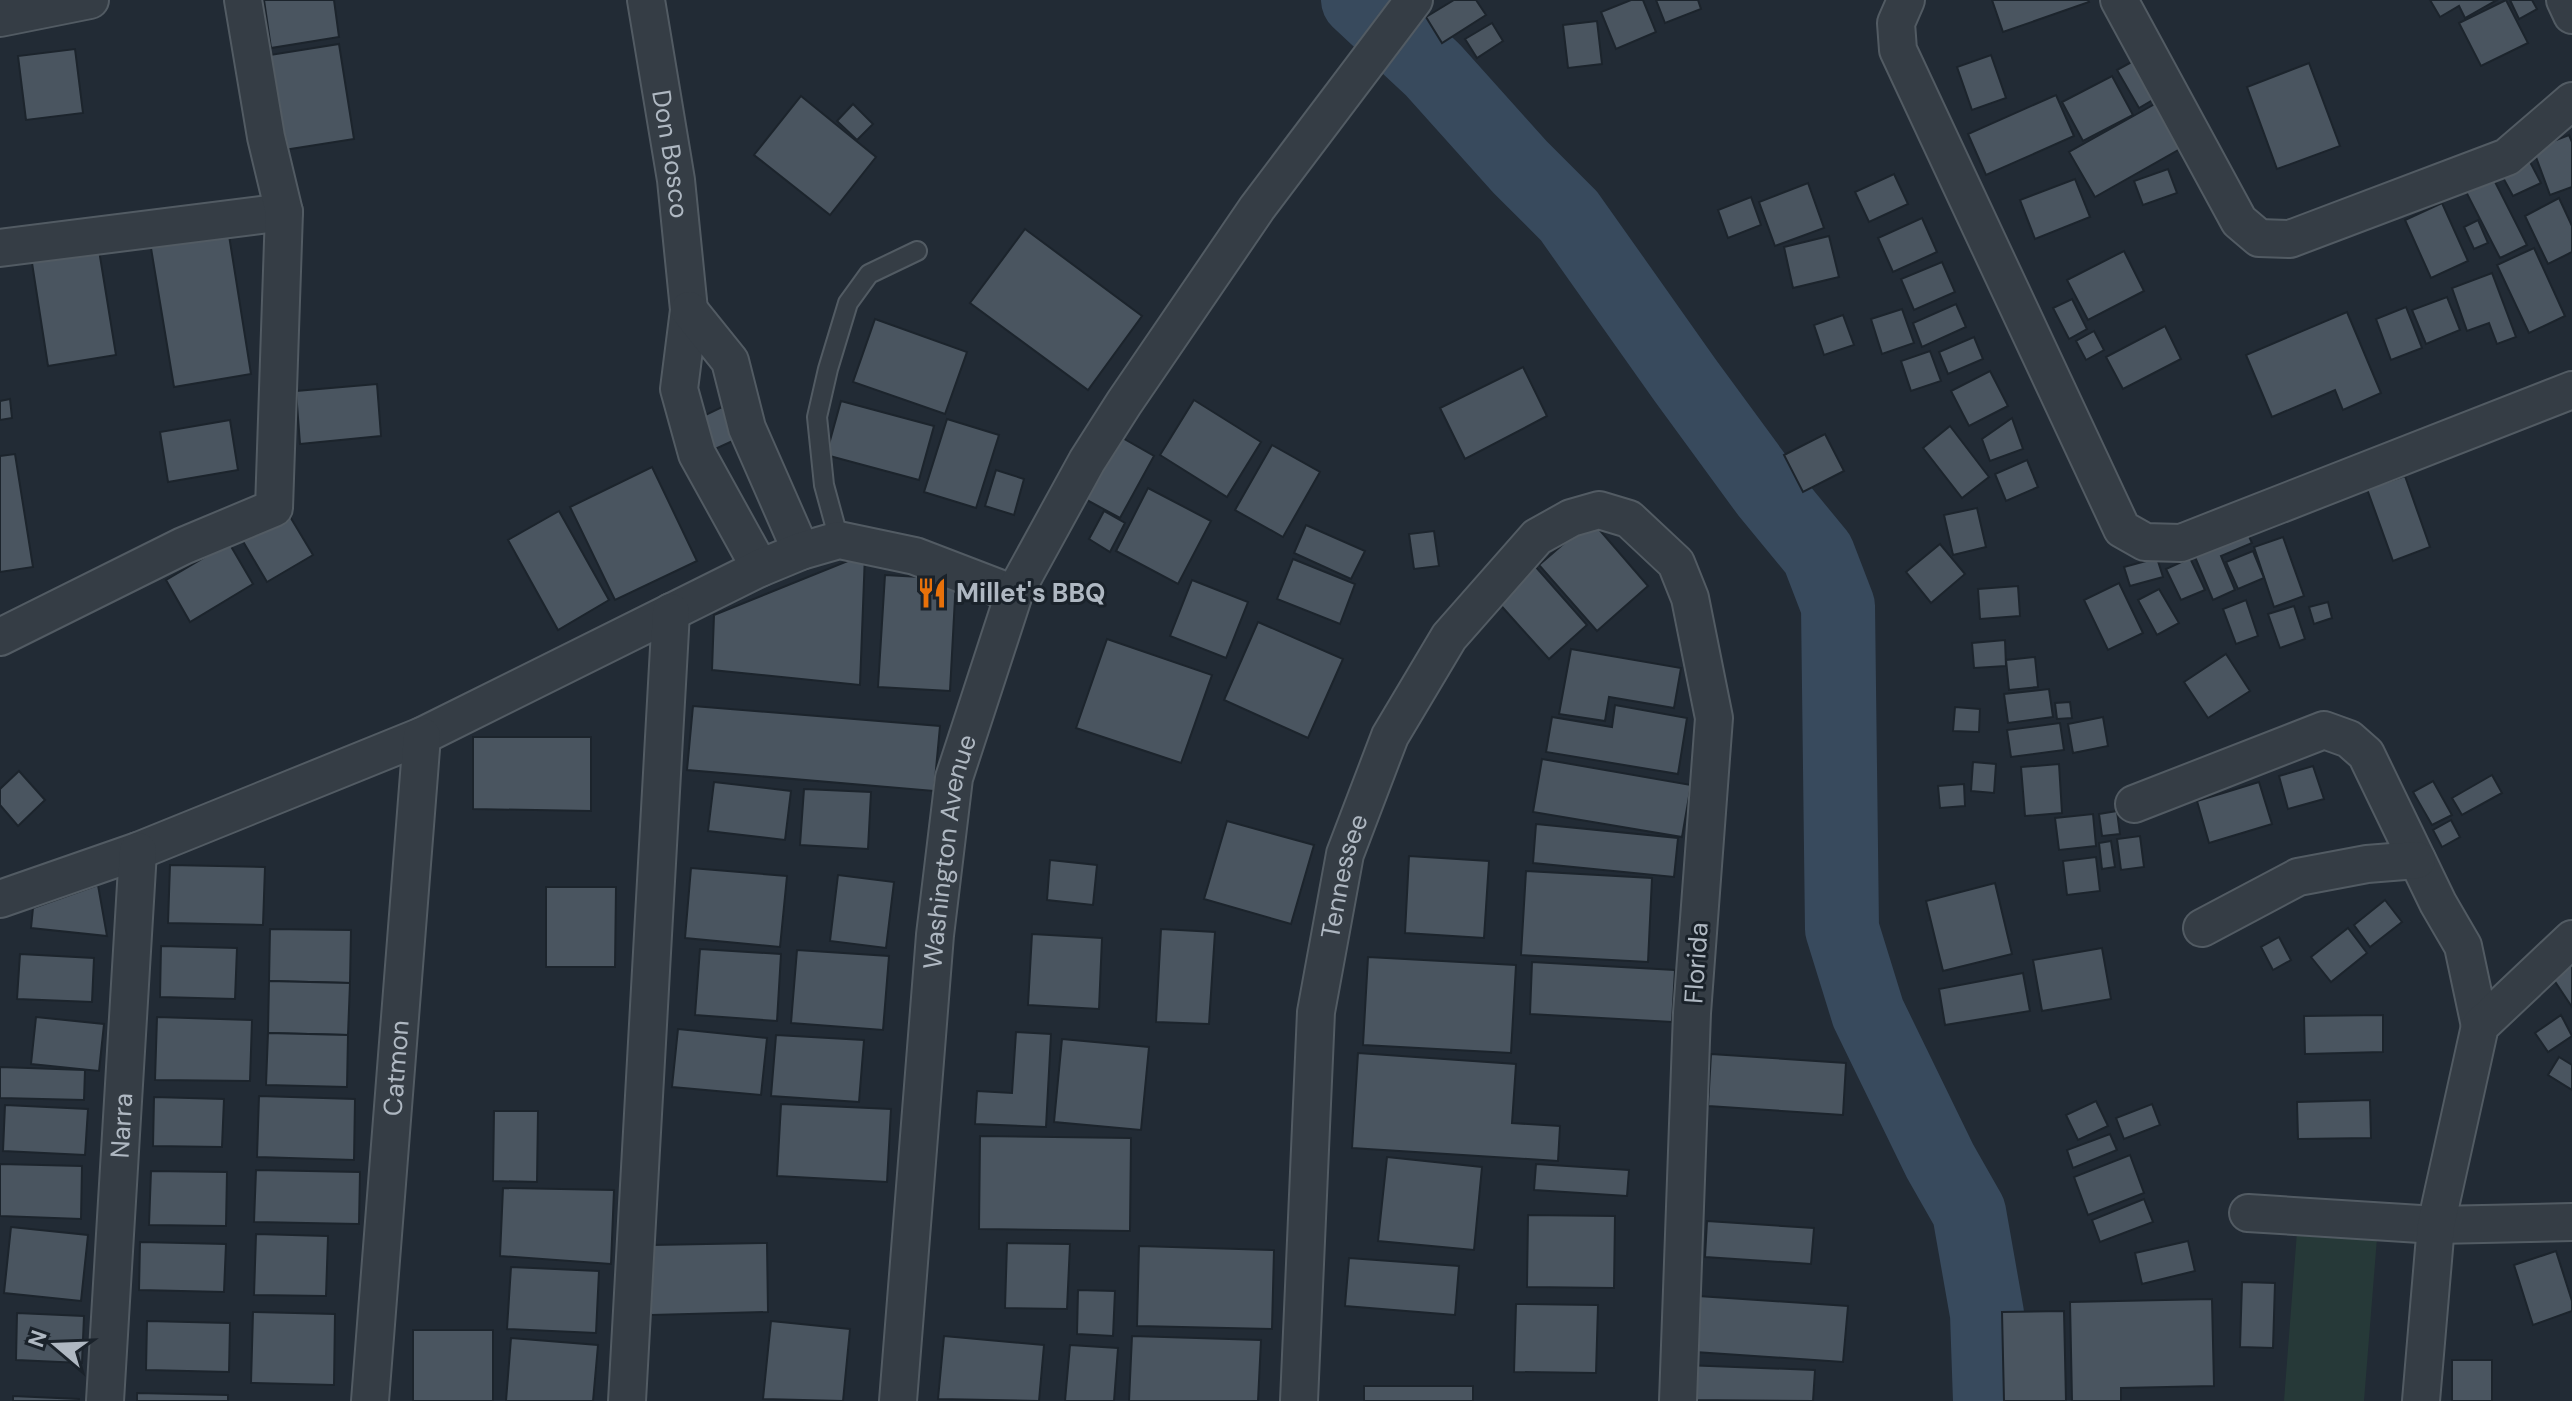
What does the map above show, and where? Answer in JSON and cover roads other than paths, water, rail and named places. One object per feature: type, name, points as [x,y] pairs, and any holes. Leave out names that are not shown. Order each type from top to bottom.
[{"type":"street","points":[[0,18],[90,0]]},
{"type":"street","points":[[0,637],[183,546],[274,508],[284,212],[266,137],[243,0]]},
{"type":"street","name":"Don Bosco","points":[[646,0],[676,180],[689,310],[679,389],[697,454],[760,568]]},
{"type":"street","name":"Washington Avenue","points":[[898,1401],[935,935],[954,778],[1014,594],[1087,461],[1160,352],[1257,208],[1414,0]]},
{"type":"street","points":[[1906,0],[1896,23],[1898,50],[2122,529],[2145,542],[2181,543],[2572,390]]},
{"type":"street","points":[[2119,0],[2239,221],[2259,238],[2290,239],[2507,157],[2572,101]]},
{"type":"street","points":[[2565,0],[2572,15]]},
{"type":"street","points":[[0,248],[284,212]]},
{"type":"street","points":[[689,310],[730,361],[747,428],[801,551]]},
{"type":"street","name":"Tennessee","points":[[1299,1401],[1316,1012],[1345,854],[1390,736],[1449,637],[1537,537],[1571,518],[1599,510],[1629,519],[1653,540]]},
{"type":"street","points":[[0,899],[138,851],[422,736],[760,568],[801,551],[839,540],[915,556],[1014,594]]},
{"type":"street","name":"Florida","points":[[1653,540],[1676,563],[1690,598],[1714,718],[1692,1013],[1678,1401]]},
{"type":"street","points":[[627,1401],[671,612]]},
{"type":"street","points":[[2134,804],[2324,730],[2349,739],[2366,754],[2463,946],[2480,1026],[2436,1225],[2421,1401]]},
{"type":"street","name":"Catmon","points":[[370,1401],[422,736]]},
{"type":"street","name":"Narra","points":[[105,1401],[138,851]]},
{"type":"street","points":[[2202,928],[2298,877],[2367,864],[2417,860]]},
{"type":"street","points":[[2480,1026],[2572,939]]},
{"type":"street","points":[[2248,1213],[2436,1225],[2572,1222]]},
{"type":"lane","points":[[839,540],[824,485],[817,417],[828,369],[848,303],[869,274],[917,251]]},
{"type":"waterway","points":[[1358,0],[1433,70],[1520,167],[1569,216],[1767,492],[1818,554],[1838,606],[1842,929],[1868,1013],[1940,1161],[1969,1212],[1987,1314],[1990,1401]]},
{"type":"place","name":"Millet's BBQ","points":[[932,593]]}]
